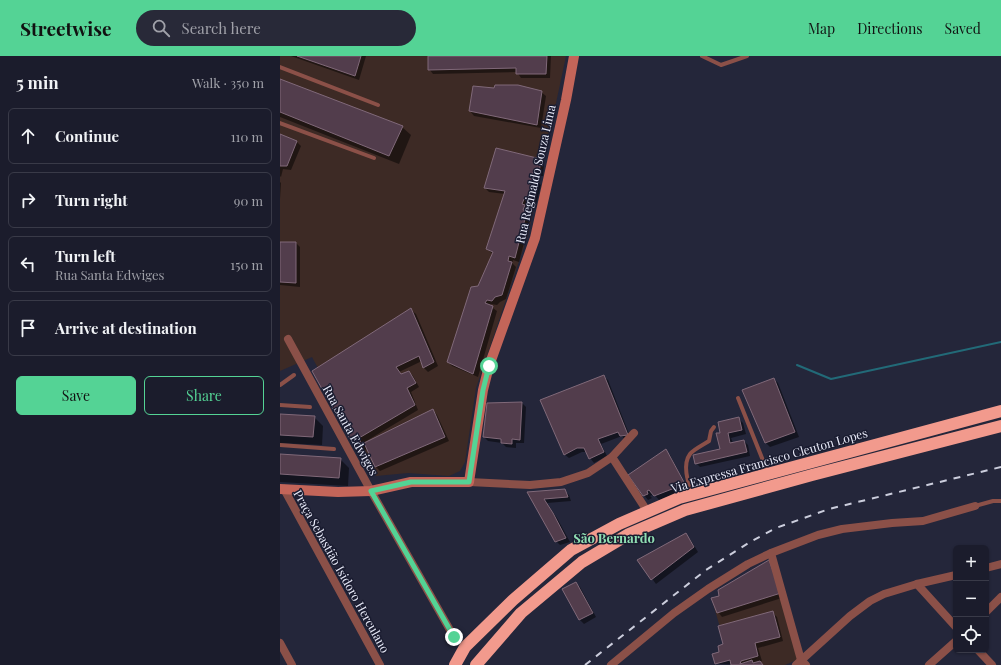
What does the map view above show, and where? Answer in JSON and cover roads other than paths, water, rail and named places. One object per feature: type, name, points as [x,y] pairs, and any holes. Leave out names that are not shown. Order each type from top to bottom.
[{"type":"highway","name":"Via Expressa Francisco Cleuton Lopes","points":[[455,665],[465,647],[512,600],[571,550],[619,524],[647,511],[692,494],[1001,411]]},
{"type":"highway","name":"Via Expressa Francisco Cleuton Lopes","points":[[476,665],[521,612],[582,562],[629,534],[685,510],[1001,426]]},
{"type":"street","name":"Rua Reginaldo Souza Lima","points":[[469,482],[483,390],[489,366],[535,238],[566,100],[574,56]]},
{"type":"street","name":"Rua Santa Edwiges","points":[[288,339],[371,491],[454,637]]},
{"type":"street","points":[[282,489],[338,492],[371,491],[411,482],[469,482],[530,485],[561,482],[588,473],[612,457],[634,433]]},
{"type":"street","points":[[612,457],[647,511]]},
{"type":"street","name":"Praça Sebastião Isidoro Herculano","points":[[282,489],[380,665]]},
{"type":"street","points":[[611,665],[674,613],[708,589],[748,564],[771,553],[818,535],[842,529],[923,521],[975,506]]},
{"type":"street","points":[[771,553],[801,663],[850,616],[870,601],[884,594],[917,584],[953,576]]},
{"type":"street","points":[[989,567],[1001,564]]},
{"type":"street","points":[[917,584],[953,624]]},
{"type":"street","points":[[989,609],[1001,597]]},
{"type":"street","points":[[280,643],[292,665]]},
{"type":"street","points":[[929,665],[953,644]]},
{"type":"street","points":[[981,653],[992,665]]},
{"type":"lane","points":[[702,56],[721,65],[747,56]]},
{"type":"lane","points":[[280,67],[378,105]]},
{"type":"lane","points":[[280,123],[374,158]]},
{"type":"lane","points":[[280,385],[294,375]]},
{"type":"lane","points":[[738,398],[768,474]]},
{"type":"lane","points":[[280,405],[310,407]]},
{"type":"lane","points":[[692,494],[687,478],[687,460],[691,453],[709,441],[711,431],[714,427]]},
{"type":"lane","points":[[280,445],[334,449]]},
{"type":"lane","points":[[975,506],[993,501],[1001,501]]},
{"type":"waterway","points":[[797,365],[831,379],[1001,342]]},
{"type":"railway","points":[[585,665],[706,570],[750,542],[776,528],[829,509],[1001,467]]},
{"type":"district","name":"São Bernardo","points":[[614,537]]}]
